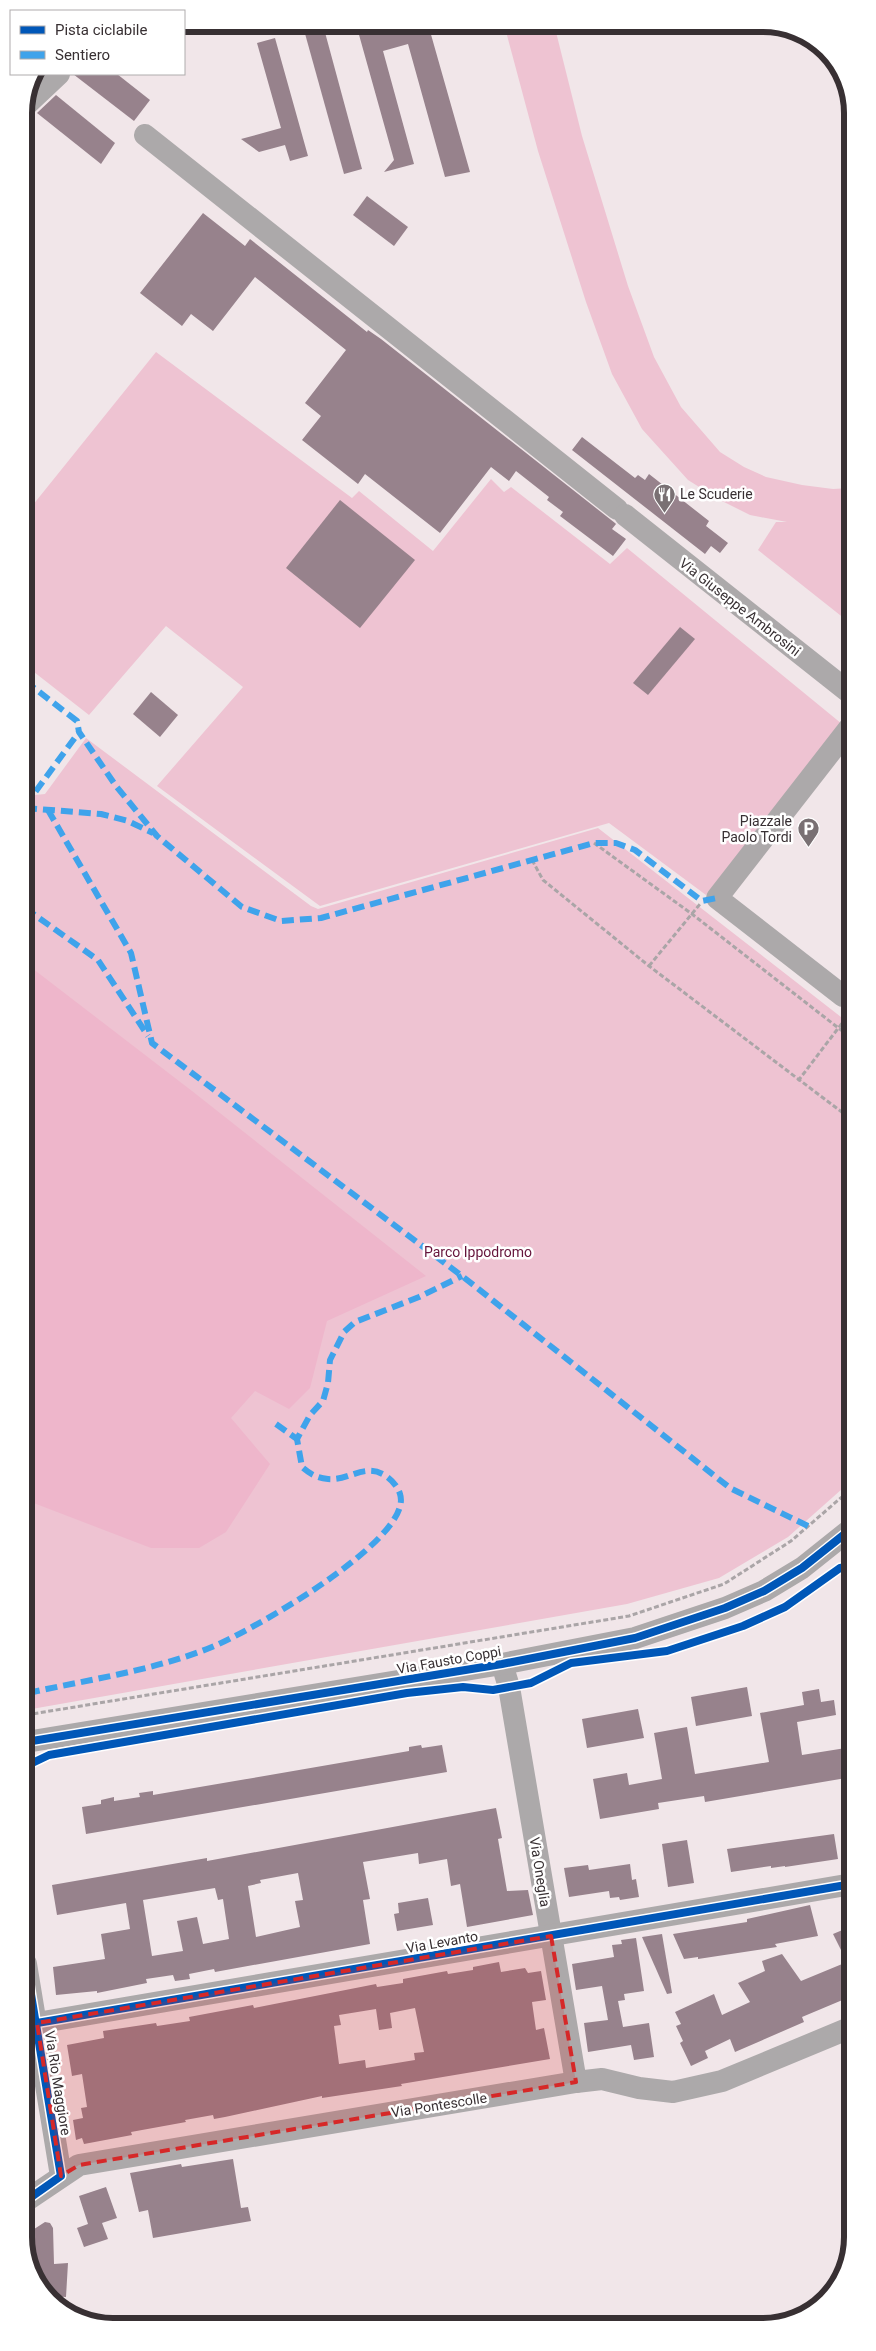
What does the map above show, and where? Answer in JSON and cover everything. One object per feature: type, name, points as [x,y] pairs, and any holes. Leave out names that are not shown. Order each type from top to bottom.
[{"type":"street","points":[[34,97],[58,75]]},
{"type":"street","name":"Via Giuseppe Ambrosini","points":[[145,135],[844,688]]},
{"type":"street","points":[[844,735],[717,898],[844,996]]},
{"type":"street","name":"Via Fausto Coppi","points":[[32,1741],[502,1664],[635,1638],[725,1608],[764,1591],[802,1568],[844,1535]]},
{"type":"street","name":"Via Oneglia","points":[[502,1664],[509,1687],[576,2082]]},
{"type":"street","name":"Via Levanto","points":[[37,2023],[844,1885]]},
{"type":"street","name":"Via Rio Maggiore","points":[[32,1997],[61,2176]]},
{"type":"street","name":"Via Pontescolle","points":[[32,2196],[78,2165],[576,2082],[602,2079],[639,2088],[673,2092],[722,2081],[844,2030]]},
{"type":"path","points":[[594,843],[692,914],[844,1032]]},
{"type":"path","points":[[532,860],[543,880],[649,966],[844,1115]]},
{"type":"path","points":[[649,966],[702,901]]},
{"type":"path","points":[[798,1081],[844,1021]]},
{"type":"path","points":[[32,1714],[629,1616],[724,1584],[791,1541],[844,1495]]},
{"type":"highlighted area","points":[[551,1936],[576,2082],[79,2165],[61,2176],[37,2023]]},
{"type":"green space","points":[[506,33],[556,33],[582,136],[628,286],[654,357],[681,407],[720,452],[744,467],[766,477],[802,485],[833,489],[844,488],[844,618],[758,550],[776,522],[787,522],[750,515],[720,500],[688,480],[642,429],[612,374],[586,302],[538,151]]},
{"type":"green space","points":[[156,352],[352,498],[359,491],[433,551],[491,479],[504,492],[511,487],[610,564],[627,548],[842,724],[706,895],[609,823],[320,906],[157,786],[243,687],[166,626],[89,715],[33,671],[33,505]]},
{"type":"green space","name":"Parco Ippodromo","points":[[86,738],[311,906],[318,909],[598,828],[844,1019],[844,1487],[788,1537],[719,1578],[627,1604],[32,1709],[33,795],[45,794]]},
{"type":"shaded area","points":[[33,969],[192,1091],[426,1276],[327,1321],[310,1388],[289,1409],[255,1391],[231,1418],[270,1464],[226,1532],[199,1548],[151,1548],[32,1503]]},
{"type":"building","points":[[305,32],[325,32],[362,169],[344,174]]},
{"type":"building","points":[[358,32],[430,32],[470,172],[445,177],[408,44],[383,51],[414,164],[384,172],[394,160]]},
{"type":"building","points":[[275,38],[308,156],[290,161],[285,145],[259,152],[241,139],[281,128],[257,43]]},
{"type":"building","points":[[74,75],[118,75],[150,100],[134,121]]},
{"type":"building","points":[[56,95],[115,143],[101,164],[37,113]]},
{"type":"building","points":[[367,196],[408,227],[394,246],[353,215]]},
{"type":"building","points":[[203,213],[245,246],[250,239],[367,332],[368,330],[381,339],[615,523],[612,529],[626,539],[613,556],[560,516],[563,512],[547,500],[549,497],[516,471],[509,481],[491,467],[440,533],[365,474],[358,484],[302,440],[321,416],[305,403],[346,350],[255,277],[213,331],[191,314],[182,326],[140,293]]},
{"type":"building","points":[[582,437],[635,478],[638,475],[645,480],[649,474],[709,521],[706,526],[728,543],[720,553],[711,546],[705,554],[572,450]]},
{"type":"building","points":[[340,500],[415,560],[360,628],[286,568]]},
{"type":"building","points":[[680,627],[695,639],[648,695],[633,683]]},
{"type":"building","points":[[151,692],[178,715],[160,737],[133,714]]},
{"type":"building","points":[[747,1687],[752,1716],[696,1726],[691,1697]]},
{"type":"building","points":[[819,1689],[821,1702],[834,1700],[836,1715],[797,1722],[802,1755],[844,1748],[844,1778],[705,1802],[704,1796],[658,1803],[659,1809],[600,1819],[593,1779],[627,1773],[629,1785],[662,1779],[654,1733],[687,1727],[695,1774],[769,1762],[760,1713],[804,1705],[802,1692]]},
{"type":"building","points":[[638,1709],[644,1738],[587,1748],[582,1719]]},
{"type":"building","points":[[421,1745],[422,1748],[442,1745],[447,1772],[86,1834],[82,1807],[101,1804],[101,1800],[114,1797],[114,1801],[140,1797],[139,1793],[153,1791],[153,1795],[270,1775],[409,1751],[409,1747]]},
{"type":"building","points":[[496,1808],[502,1838],[498,1839],[507,1891],[528,1890],[533,1915],[467,1927],[460,1884],[451,1886],[447,1859],[419,1864],[418,1853],[363,1862],[370,1899],[363,1900],[370,1944],[215,1972],[214,1969],[189,1974],[190,1979],[175,1981],[173,1975],[146,1979],[147,1983],[97,1993],[97,1991],[56,1995],[53,1967],[105,1959],[101,1934],[130,1929],[126,1903],[57,1915],[52,1885],[207,1858],[207,1861]],"holes":[[[298,1873],[303,1900],[295,1901],[300,1927],[256,1937],[248,1886],[261,1883],[260,1880]],[[215,1888],[218,1900],[223,1899],[229,1939],[203,1944],[197,1917],[177,1921],[183,1951],[152,1956],[143,1900]]]},
{"type":"building","points":[[834,1834],[838,1859],[785,1867],[771,1868],[771,1866],[731,1872],[727,1849]]},
{"type":"building","points":[[687,1840],[694,1883],[668,1887],[662,1844]]},
{"type":"building","points":[[630,1864],[632,1880],[636,1879],[639,1897],[620,1900],[619,1897],[610,1898],[609,1891],[569,1897],[564,1868],[588,1865],[589,1870]]},
{"type":"building","points":[[428,1898],[433,1925],[397,1931],[394,1914],[399,1913],[398,1903]]},
{"type":"building","points":[[810,1905],[818,1936],[775,1944],[777,1947],[698,1959],[698,1957],[684,1959],[673,1934],[747,1922],[747,1919]]},
{"type":"building","points":[[844,1929],[844,1956],[833,1934]]},
{"type":"building","points":[[662,1934],[672,1993],[667,1994],[642,1937]]},
{"type":"building","points":[[636,1938],[644,1991],[624,1994],[625,2000],[618,2001],[623,2027],[649,2023],[654,2057],[634,2060],[631,2045],[588,2052],[584,2023],[608,2020],[602,1986],[576,1990],[572,1964],[614,1957],[612,1945],[622,1944],[621,1940]]},
{"type":"building","points":[[782,1954],[801,1981],[844,1963],[844,1999],[802,2017],[804,2022],[735,2052],[730,2039],[705,2051],[708,2058],[691,2066],[680,2043],[683,2041],[676,2026],[681,2024],[675,2012],[714,1994],[722,2015],[750,2002],[738,1983],[765,1971],[762,1961]]},
{"type":"building","points":[[499,1962],[501,1972],[525,1968],[528,1973],[541,1971],[546,2000],[532,2002],[536,2030],[544,2028],[550,2059],[401,2084],[402,2086],[322,2098],[322,2096],[214,2119],[213,2115],[185,2120],[186,2122],[131,2132],[132,2135],[84,2144],[82,2138],[76,2140],[73,2120],[83,2118],[81,2108],[87,2107],[82,2074],[72,2076],[67,2045],[104,2038],[103,2031],[156,2023],[157,2026],[190,2021],[189,2017],[253,2005],[254,2008],[376,1984],[377,1987],[403,1983],[403,1979],[447,1971],[448,1974],[473,1970],[473,1967]],"holes":[[[415,2008],[424,2052],[414,2053],[415,2060],[366,2068],[365,2060],[339,2064],[334,2026],[341,2025],[339,2015],[376,2009],[379,2030],[392,2028],[390,2013]]]},
{"type":"building","points":[[233,2159],[241,2208],[248,2207],[251,2221],[153,2238],[148,2210],[139,2212],[130,2173],[181,2164],[182,2167]]},
{"type":"building","points":[[106,2187],[117,2218],[102,2223],[108,2239],[84,2247],[77,2228],[88,2224],[79,2196]]},
{"type":"building","points":[[45,2222],[50,2223],[53,2228],[54,2264],[68,2263],[66,2297],[59,2297],[46,2282],[35,2258],[32,2230]]},
{"type":"marked path","points":[[33,687],[77,721],[79,732],[116,786],[157,836],[242,907],[281,921],[321,918],[594,843],[616,843],[635,850],[702,901],[717,898]]},
{"type":"marked path","points":[[33,795],[79,732]]},
{"type":"marked path","points":[[33,809],[101,814],[128,821],[153,833]]},
{"type":"marked path","points":[[48,810],[131,953],[152,1043],[462,1276],[730,1488],[808,1526]]},
{"type":"marked path","points":[[33,913],[98,960],[148,1036]]},
{"type":"marked path","points":[[32,1692],[163,1663],[207,1649],[289,1606],[356,1559],[382,1535],[398,1513],[400,1494],[393,1482],[386,1476],[371,1471],[364,1471],[336,1479],[314,1475],[302,1467],[297,1439],[310,1415],[323,1401],[328,1383],[330,1360],[344,1332],[355,1322],[419,1297],[462,1276]]},
{"type":"marked path","points":[[276,1424],[297,1439]]},
{"type":"cycle path","points":[[32,1741],[502,1664],[635,1638],[725,1608],[764,1591],[802,1568],[844,1535]]},
{"type":"cycle path","points":[[32,1763],[49,1755],[407,1693],[463,1687],[493,1690],[531,1683],[571,1663],[667,1651],[743,1626],[785,1607],[840,1568],[844,1567]]},
{"type":"cycle path","points":[[37,2023],[844,1885]]},
{"type":"cycle path","points":[[32,2001],[61,2176],[32,2196]]},
{"type":"place","name":"Le Scuderie","points":[[664,513]]},
{"type":"place","name":"Piazzale Paolo Tordi","points":[[808,848]]}]
